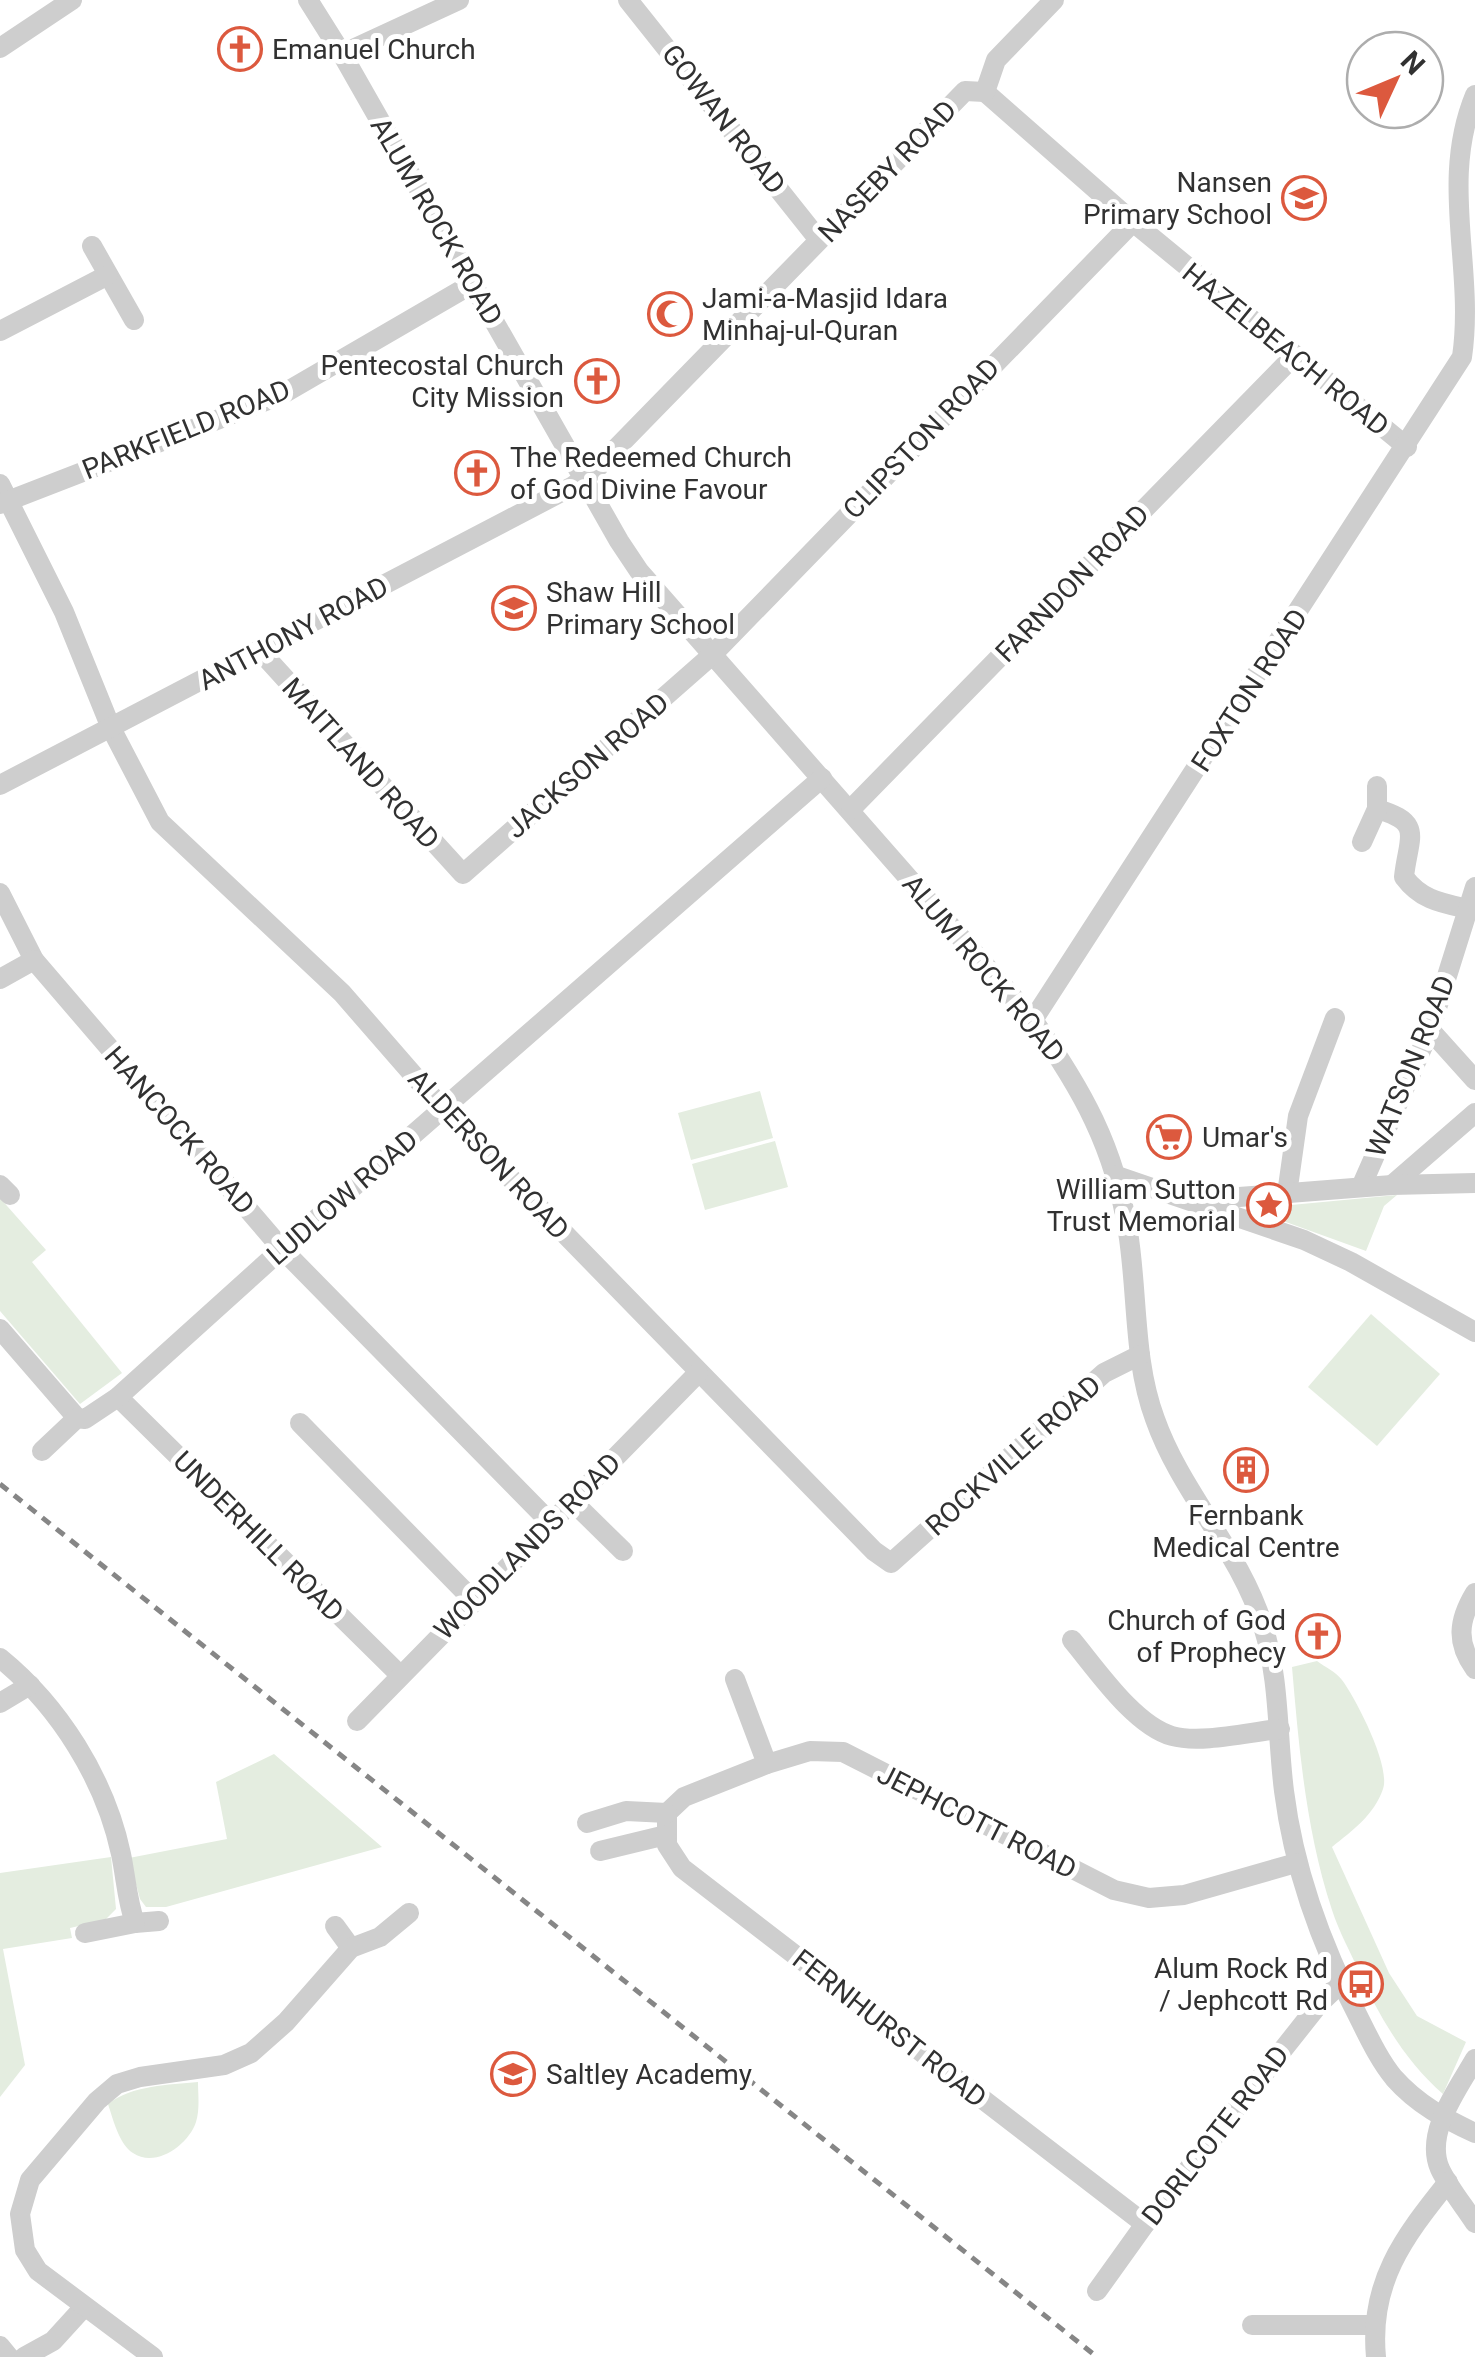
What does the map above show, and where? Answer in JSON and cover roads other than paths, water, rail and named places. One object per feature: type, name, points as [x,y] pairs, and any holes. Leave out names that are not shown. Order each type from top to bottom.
[{"type":"street","points":[[0,48],[72,0]]},
{"type":"street","name":"ALUM ROCK ROAD","points":[[308,0],[639,571],[1033,1020],[1064,1063],[1100,1127],[1128,1230],[1140,1355],[1154,1416],[1178,1475],[1251,1594],[1264,1626],[1296,1864],[1341,1984],[1376,2053],[1394,2078],[1422,2104],[1475,2133]]},
{"type":"street","points":[[342,54],[459,0]]},
{"type":"street","name":"GOWAN ROAD","points":[[628,0],[820,240]]},
{"type":"street","name":"NASEBY ROAD","points":[[584,478],[965,91],[986,92],[996,60],[1054,0]]},
{"type":"street","name":"HAZELBEACH ROAD","points":[[986,92],[1132,222],[1407,447]]},
{"type":"street","points":[[1468,353],[1472,275],[1458,173],[1460,140],[1475,95]]},
{"type":"street","name":"CLIPSTON ROAD","points":[[711,656],[1132,222]]},
{"type":"street","points":[[92,246],[134,320]]},
{"type":"street","points":[[0,331],[108,275]]},
{"type":"street","name":"PARKFIELD ROAD","points":[[3,496],[281,395],[472,284]]},
{"type":"street","name":"FOXTON ROAD","points":[[1033,1020],[1468,353]]},
{"type":"street","name":"FARNDON ROAD","points":[[851,809],[1294,357]]},
{"type":"street","name":"ANTHONY ROAD","points":[[0,784],[584,478]]},
{"type":"street","name":"ALDERSON ROAD","points":[[3,496],[64,612],[111,728],[160,822],[342,993],[443,1108],[874,1551],[891,1563]]},
{"type":"street","name":"MAITLAND ROAD","points":[[260,651],[463,874]]},
{"type":"street","name":"JACKSON ROAD","points":[[463,874],[711,656]]},
{"type":"street","name":"LUDLOW ROAD","points":[[42,1451],[77,1418],[85,1419],[118,1397],[282,1248],[822,778]]},
{"type":"street","points":[[1362,842],[1377,809],[1377,786]]},
{"type":"street","points":[[1377,809],[1409,824],[1412,838],[1404,876],[1413,890],[1425,898],[1468,910]]},
{"type":"street","name":"WATSON ROAD","points":[[1361,1188],[1430,1030],[1475,887]]},
{"type":"street","name":"HANCOCK ROAD","points":[[0,894],[34,960],[282,1248],[550,1522]]},
{"type":"street","points":[[0,979],[34,960]]},
{"type":"street","points":[[1287,1194],[1298,1116],[1335,1018]]},
{"type":"street","points":[[1430,1030],[1475,1080]]},
{"type":"street","points":[[1392,1185],[1475,1114]]},
{"type":"street","points":[[1114,1175],[1208,1205],[1335,1254],[1475,1332]]},
{"type":"street","points":[[1208,1205],[1239,1197],[1475,1183]]},
{"type":"street","points":[[0,1329],[77,1418]]},
{"type":"street","name":"ROCKVILLE ROAD","points":[[891,1563],[1104,1373],[1140,1355]]},
{"type":"street","name":"WOODLANDS ROAD","points":[[357,1721],[698,1372]]},
{"type":"street","name":"UNDERHILL ROAD","points":[[118,1397],[400,1675]]},
{"type":"street","points":[[300,1423],[473,1600]]},
{"type":"street","points":[[572,1500],[623,1550]]},
{"type":"street","points":[[1475,1593],[1464,1610],[1459,1638],[1475,1670]]},
{"type":"street","points":[[1072,1640],[1150,1727],[1193,1738],[1280,1728]]},
{"type":"street","points":[[0,1658],[30,1685],[66,1729],[98,1786],[121,1854],[127,1900],[135,1923]]},
{"type":"street","points":[[735,1679],[768,1764]]},
{"type":"street","points":[[0,1703],[30,1685]]},
{"type":"street","name":"JEPHCOTT ROAD","points":[[667,1813],[684,1797],[768,1764],[810,1751],[843,1752],[1114,1890],[1149,1898],[1184,1896],[1296,1864]]},
{"type":"street","points":[[587,1822],[626,1811],[667,1813],[666,1836],[600,1851]]},
{"type":"street","name":"FERNHURST ROAD","points":[[666,1836],[667,1845],[682,1868],[1144,2224]]},
{"type":"street","points":[[153,2357],[38,2271],[25,2250],[20,2214],[30,2180],[117,2084],[224,2064],[251,2053],[286,2022],[351,1948],[380,1937],[409,1913]]},
{"type":"street","points":[[84,1933],[159,1921]]},
{"type":"street","points":[[335,1926],[351,1948]]},
{"type":"street","name":"DORLCOTE ROAD","points":[[1096,2292],[1144,2224],[1319,2004],[1341,1984]]},
{"type":"street","points":[[1474,2060],[1443,2118],[1436,2147],[1448,2182],[1475,2223]]},
{"type":"street","points":[[1376,2357],[1373,2325],[1380,2289],[1397,2254],[1448,2182]]},
{"type":"street","points":[[24,2357],[52,2342],[84,2307]]},
{"type":"street","points":[[1252,2325],[1373,2325]]},
{"type":"street","points":[[0,2346],[10,2357]]},
{"type":"railway","points":[[0,1484],[1097,2357]]},
{"type":"place","name":"Emanuel Church","points":[[240,49]]},
{"type":"place","name":"Nansen Primary School","points":[[1304,198]]},
{"type":"place","name":"Jami-a-Masjid Idara Minhaj-ul-Quran","points":[[670,314]]},
{"type":"place","name":"Pentecostal Church City Mission","points":[[597,381]]},
{"type":"place","name":"The Redeemed Church of God Divine Favour","points":[[477,473]]},
{"type":"place","name":"Shaw Hill Primary School","points":[[514,608]]},
{"type":"place","name":"Umar's","points":[[1169,1137]]},
{"type":"place","name":"William Sutton Trust Memorial","points":[[1269,1205]]},
{"type":"place","name":"Fernbank Medical Centre","points":[[1246,1470]]},
{"type":"place","name":"Church of God of Prophecy","points":[[1318,1636]]},
{"type":"place","name":"Alum Rock Rd / Jephcott Rd","points":[[1361,1984]]},
{"type":"place","name":"Saltley Academy","points":[[513,2074]]}]
